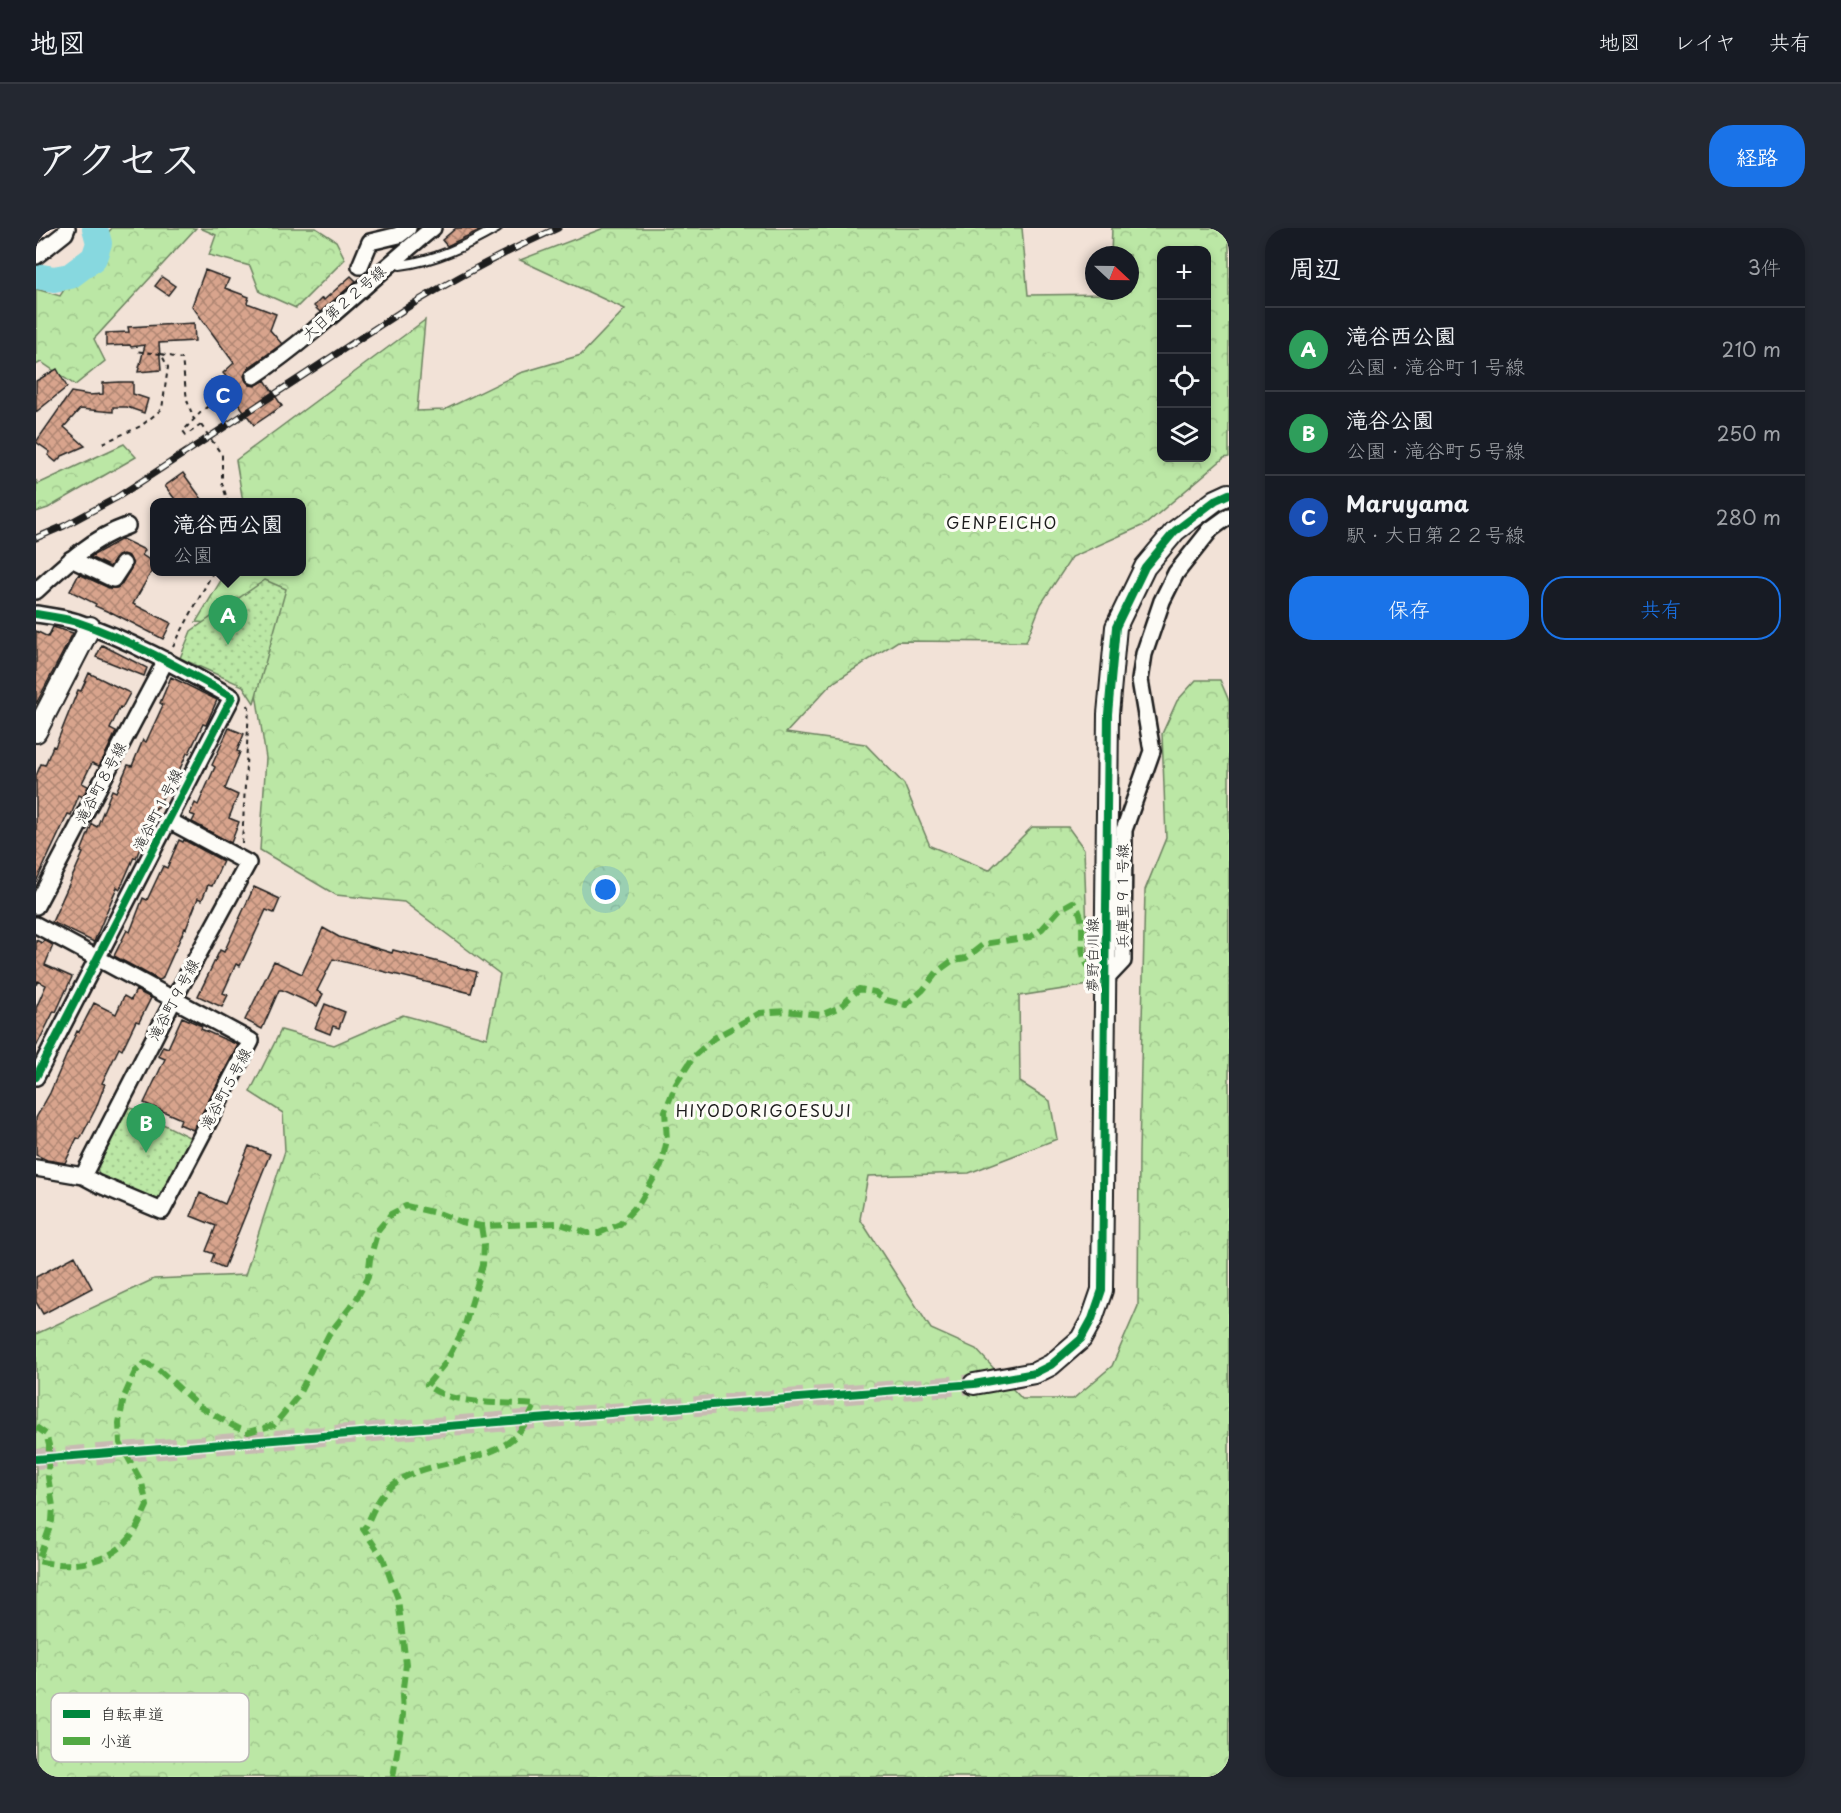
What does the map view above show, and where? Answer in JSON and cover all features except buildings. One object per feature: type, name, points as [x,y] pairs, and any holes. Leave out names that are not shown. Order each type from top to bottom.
[{"type":"street","points":[[36,256],[65,233],[67,228]]},
{"type":"street","points":[[360,266],[370,242],[399,235],[408,228]]},
{"type":"street","name":"大日第２２号線","points":[[254,376],[283,357],[393,260],[434,228]]},
{"type":"street","name":"夢野白川線","points":[[974,1384],[1035,1373],[1052,1365],[1081,1339],[1092,1319],[1102,1290],[1108,714],[1116,627],[1145,567],[1175,531],[1216,500],[1229,494]]},
{"type":"street","name":"兵庫里９１号線","points":[[1106,979],[1123,961],[1124,830],[1152,751],[1140,680],[1144,654],[1162,601],[1176,573],[1211,529],[1229,516]]},
{"type":"street","points":[[36,591],[71,559],[113,531],[127,526]]},
{"type":"street","points":[[71,559],[113,579],[123,564]]},
{"type":"street","points":[[36,614],[74,621],[90,627],[166,660],[232,697]]},
{"type":"street","points":[[36,732],[90,627]]},
{"type":"street","name":"滝谷町８号線","points":[[36,906],[166,660]]},
{"type":"street","name":"滝谷町１号線","points":[[36,1077],[232,697]]},
{"type":"street","points":[[168,820],[248,863]]},
{"type":"street","name":"滝谷町９号線","points":[[82,1176],[248,863]]},
{"type":"street","name":"滝谷町５号線","points":[[36,926],[251,1041],[162,1211],[82,1176]]},
{"type":"street","points":[[36,1168],[82,1176]]},
{"type":"lane","points":[[393,260],[400,265],[422,261],[472,242],[497,228]]},
{"type":"path","points":[[135,351],[182,359],[187,400],[194,420]]},
{"type":"path","points":[[104,443],[141,426],[162,409],[168,367],[161,354]]},
{"type":"path","points":[[227,498],[222,483],[222,455],[201,424],[186,435],[183,431],[203,410],[247,378],[254,376]]},
{"type":"path","points":[[166,660],[211,576]]},
{"type":"path","points":[[232,697],[240,696],[249,707],[241,852],[248,863]]},
{"type":"green space","points":[[112,228],[196,228],[94,339],[105,361],[75,385],[41,362],[36,365],[36,289],[60,296],[82,263]]},
{"type":"green space","points":[[200,228],[316,228],[336,241],[345,259],[296,308],[260,292],[250,266],[209,255],[216,235]]},
{"type":"green space","points":[[604,228],[1022,228],[1028,295],[1085,294],[1085,300],[1139,300],[1139,246],[1111,246],[1112,228],[1229,228],[1229,457],[1224,458],[1146,524],[1072,557],[1041,604],[1026,642],[898,641],[831,684],[786,733],[865,744],[904,784],[930,846],[989,870],[1032,827],[1068,827],[1084,849],[1089,985],[1019,996],[1020,1082],[1050,1101],[1057,1139],[969,1173],[868,1176],[860,1219],[931,1329],[976,1349],[1022,1399],[1073,1399],[1112,1366],[1138,1306],[1145,890],[1166,838],[1162,734],[1177,701],[1196,680],[1220,680],[1229,701],[1229,1777],[36,1777],[36,1334],[154,1279],[245,1275],[285,1151],[283,1113],[250,1092],[281,1030],[334,1045],[403,1015],[487,1038],[500,974],[404,902],[336,895],[260,850],[266,758],[254,680],[262,627],[196,622],[224,576],[306,576],[306,498],[242,498],[236,460],[425,320],[417,411],[444,410],[520,373],[581,355],[625,309],[520,260]]},
{"type":"green space","points":[[124,444],[136,457],[48,508],[36,512],[36,480],[38,484]]},
{"type":"green space","points":[[265,580],[286,589],[254,703],[243,686],[180,658],[191,631]]},
{"type":"green space","points":[[127,1106],[195,1140],[165,1199],[154,1204],[100,1182],[97,1166]]},
{"type":"waterway","points":[[36,276],[54,279],[70,276],[94,258],[99,243],[95,228]]},
{"type":"tunnel","points":[[36,1459],[974,1384]]},
{"type":"railway","points":[[36,538],[116,498],[411,305],[483,264],[558,228]]},
{"type":"marked path","points":[[36,1427],[46,1434],[49,1445],[48,1477],[53,1506],[52,1521],[38,1561],[78,1564],[104,1557],[116,1551],[126,1542],[137,1528],[147,1506],[142,1483],[120,1443],[119,1423],[124,1397],[135,1372],[145,1363],[158,1369],[199,1406],[248,1432],[274,1425],[298,1396],[329,1334],[356,1300],[368,1277],[378,1230],[391,1214],[406,1206],[481,1226],[558,1223],[587,1233],[599,1233],[620,1224],[640,1202],[661,1166],[667,1140],[665,1111],[676,1084],[694,1056],[714,1038],[760,1013],[786,1011],[821,1015],[840,1007],[859,989],[875,992],[886,1000],[906,1005],[923,990],[937,972],[953,960],[966,958],[984,944],[1030,937],[1042,929],[1060,909],[1073,902],[1081,918],[1085,960],[1089,967],[1106,969]]},
{"type":"marked path","points":[[393,1777],[403,1715],[402,1696],[406,1664],[398,1599],[383,1558],[363,1529],[379,1500],[390,1487],[418,1471],[483,1455],[497,1449],[519,1433],[535,1405],[463,1400],[449,1397],[427,1385],[446,1362],[464,1328],[483,1265],[484,1244],[481,1226]]},
{"type":"cycle path","points":[[36,1459],[974,1384],[1035,1373],[1051,1365],[1081,1339],[1092,1319],[1102,1290],[1108,714],[1116,627],[1145,567],[1175,531],[1216,500],[1229,494]]},
{"type":"cycle path","points":[[36,614],[77,622],[117,637],[232,697],[36,1077]]},
{"type":"place","name":"Maruyama","points":[[223,425]]},
{"type":"place","name":"滝谷西公園","points":[[228,645]]},
{"type":"place","name":"滝谷公園","points":[[146,1153]]},
{"type":"district","name":"GENPEICHO","points":[[1002,523]]},
{"type":"district","name":"HIYODORIGOESUJI","points":[[764,1111]]}]
